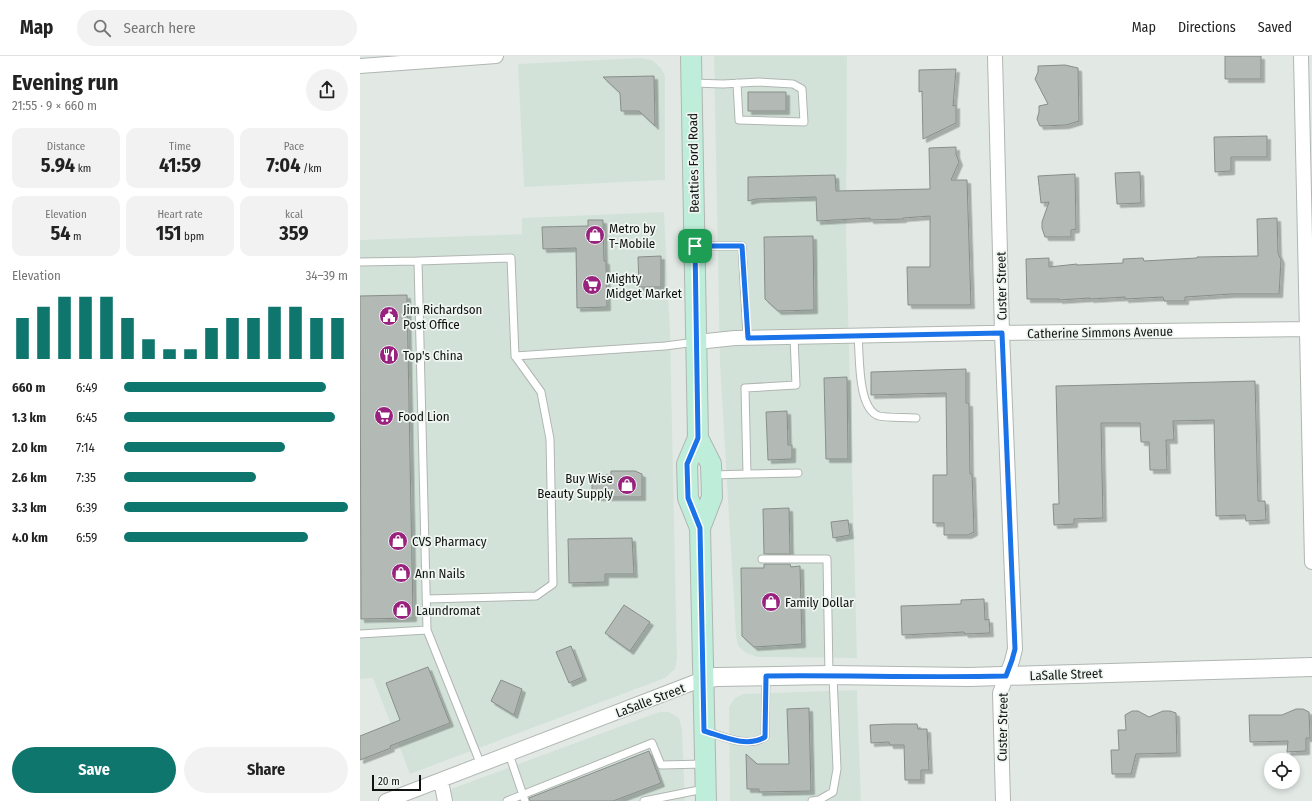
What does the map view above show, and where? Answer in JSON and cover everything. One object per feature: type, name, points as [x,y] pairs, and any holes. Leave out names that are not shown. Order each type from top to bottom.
[{"type":"main road","name":"Beatties Ford Road","points":[[690,56],[698,438],[687,464],[687,478],[688,498],[700,528],[706,795]]},
{"type":"main road","name":"Beatties Ford Road","points":[[698,438],[711,464],[712,497],[700,528]]},
{"type":"street","points":[[360,66],[496,56]]},
{"type":"street","name":"Custer Street","points":[[995,56],[1002,333],[1015,649],[1000,693],[1002,801]]},
{"type":"street","points":[[1301,56],[1310,330],[1312,562]]},
{"type":"street","name":"Catherine Simmons Avenue","points":[[696,342],[728,338],[1002,333],[1310,330]]},
{"type":"street","name":"LaSalle Street","points":[[386,801],[704,679],[716,677],[831,675],[969,677],[1312,667]]},
{"type":"street","points":[[441,781],[445,801]]},
{"type":"lane","points":[[691,83],[760,82],[793,84],[802,89],[804,122],[739,120],[737,83]]},
{"type":"lane","points":[[695,246],[742,246],[748,338]]},
{"type":"lane","points":[[360,262],[512,258],[514,356],[541,392],[550,440],[553,584],[536,596],[427,599]]},
{"type":"lane","points":[[418,261],[427,630],[481,765]]},
{"type":"lane","points":[[858,336],[862,391],[868,407],[878,416],[916,418]]},
{"type":"lane","points":[[747,474],[745,388],[796,385],[794,337]]},
{"type":"lane","points":[[514,356],[665,346],[696,342]]},
{"type":"lane","points":[[711,475],[798,473]]},
{"type":"lane","points":[[762,559],[827,559],[831,675],[837,769],[833,792],[819,800],[812,801]]},
{"type":"lane","points":[[360,634],[427,630]]},
{"type":"lane","points":[[704,731],[742,742],[758,741],[765,737],[766,676]]},
{"type":"lane","points":[[507,801],[524,798],[652,744],[661,765],[706,764]]},
{"type":"lane","points":[[509,754],[524,798]]},
{"type":"lane","points":[[644,801],[706,795]]},
{"type":"shaded area","points":[[714,56],[847,56],[846,233],[857,658],[758,657],[746,653],[738,646],[736,635],[720,364]]},
{"type":"shaded area","points":[[640,58],[652,60],[661,68],[665,76],[665,180],[524,187],[518,64]]},
{"type":"shaded area","points":[[664,212],[670,332],[677,659],[675,669],[665,678],[410,774],[373,678],[360,679],[360,240],[522,234],[522,218]]},
{"type":"shaded area","points":[[857,690],[861,801],[730,801],[729,707],[735,698],[743,694]]},
{"type":"shaded area","points":[[659,712],[669,712],[679,718],[682,729],[685,801],[452,801],[451,789]]},
{"type":"building","points":[[1225,56],[1261,56],[1261,79],[1225,79]]},
{"type":"building","points":[[1065,65],[1078,68],[1079,121],[1066,125],[1040,126],[1037,119],[1039,106],[1048,104],[1035,79],[1038,72],[1038,66]]},
{"type":"building","points":[[956,69],[953,106],[956,105],[956,123],[923,139],[922,91],[919,92],[919,70]]},
{"type":"building","points":[[654,76],[655,126],[639,111],[621,111],[620,93],[603,77]]},
{"type":"building","points":[[748,92],[786,92],[786,111],[748,111]]},
{"type":"building","points":[[1267,136],[1267,157],[1231,157],[1231,171],[1215,172],[1214,137]]},
{"type":"building","points":[[956,147],[956,154],[959,162],[951,180],[967,180],[971,305],[908,305],[907,267],[930,267],[930,216],[903,219],[870,220],[870,218],[817,221],[816,197],[756,199],[748,201],[748,177],[835,175],[836,191],[930,189],[929,148]]},
{"type":"building","points":[[1140,172],[1141,203],[1117,204],[1115,173]]},
{"type":"building","points":[[1075,174],[1076,229],[1071,230],[1071,237],[1045,237],[1042,222],[1049,202],[1041,203],[1038,176]]},
{"type":"building","points":[[1277,218],[1278,253],[1281,260],[1279,294],[1231,294],[1185,297],[1185,301],[1164,301],[1163,297],[1059,300],[1027,299],[1026,259],[1049,258],[1049,267],[1077,264],[1123,263],[1123,259],[1143,258],[1144,261],[1197,257],[1258,256],[1257,219]]},
{"type":"building","points":[[588,220],[603,220],[607,307],[577,308],[576,248],[543,249],[542,227],[588,226]]},
{"type":"building","points":[[813,236],[814,310],[778,311],[765,299],[764,237]]},
{"type":"building","points":[[661,256],[661,287],[639,287],[638,257]]},
{"type":"building","points":[[407,295],[413,618],[361,619],[360,296]]},
{"type":"building","points":[[966,369],[966,403],[969,403],[970,474],[972,474],[974,532],[968,535],[944,535],[944,523],[933,523],[933,475],[947,475],[946,393],[871,395],[871,372]]},
{"type":"building","points":[[847,377],[848,459],[826,459],[824,378]]},
{"type":"building","points":[[1255,381],[1258,501],[1265,501],[1266,520],[1246,521],[1245,515],[1216,516],[1214,420],[1173,421],[1174,440],[1166,440],[1167,470],[1150,470],[1149,442],[1141,442],[1140,423],[1101,423],[1103,518],[1074,519],[1074,524],[1054,525],[1053,504],[1059,504],[1056,386]]},
{"type":"building","points":[[787,411],[788,445],[792,445],[792,459],[768,460],[766,412]]},
{"type":"building","points":[[611,471],[635,471],[642,474],[642,497],[592,497],[592,475],[611,475]]},
{"type":"building","points":[[789,508],[790,554],[764,554],[763,509]]},
{"type":"building","points":[[848,520],[850,535],[833,538],[831,522]]},
{"type":"building","points":[[632,538],[634,574],[605,574],[605,582],[569,583],[568,539]]},
{"type":"building","name":"Family Dollar","points":[[764,564],[790,564],[791,567],[800,566],[802,644],[754,647],[742,636],[741,568],[764,568]]},
{"type":"building","points":[[984,599],[985,620],[989,619],[990,633],[965,634],[964,632],[902,635],[901,606],[961,604],[961,600]]},
{"type":"building","points":[[624,605],[650,622],[630,651],[605,633]]},
{"type":"building","points":[[571,646],[583,677],[569,683],[556,652]]},
{"type":"building","points":[[428,667],[450,723],[390,746],[391,748],[360,760],[360,736],[400,720],[386,683]]},
{"type":"building","points":[[501,680],[522,689],[514,715],[491,701]]},
{"type":"building","points":[[809,708],[811,791],[759,792],[759,789],[747,789],[746,754],[757,764],[789,764],[787,709]]},
{"type":"building","points":[[1296,709],[1303,709],[1309,712],[1310,738],[1306,738],[1306,751],[1287,752],[1288,741],[1250,742],[1249,715],[1282,715]]},
{"type":"building","points":[[1132,711],[1138,711],[1149,717],[1163,711],[1176,713],[1177,753],[1136,754],[1131,774],[1112,774],[1111,750],[1119,750],[1118,730],[1126,730],[1125,715]]},
{"type":"building","points":[[917,724],[918,729],[927,729],[929,770],[921,770],[921,780],[905,780],[904,745],[890,745],[889,742],[871,743],[870,725]]},
{"type":"building","points":[[649,751],[661,783],[613,801],[530,801],[529,798]]},
{"type":"place","name":"Metro by T-Mobile","points":[[595,235]]},
{"type":"place","name":"Mighty Midget Market","points":[[592,285]]},
{"type":"place","name":"Jim Richardson Post Office","points":[[389,316]]},
{"type":"place","name":"Top's China","points":[[389,355]]},
{"type":"place","name":"Food Lion","points":[[384,416]]},
{"type":"place","name":"Buy Wise Beauty Supply","points":[[627,485]]},
{"type":"place","name":"CVS Pharmacy","points":[[398,541]]},
{"type":"place","name":"Ann Nails","points":[[401,573]]},
{"type":"place","name":"Family Dollar","points":[[771,602]]},
{"type":"place","name":"Laundromat","points":[[402,610]]},
{"type":"route","points":[[695,246],[742,246],[746,326],[748,338],[1002,333],[1015,649],[1006,676],[766,676],[765,737],[758,741],[742,742],[704,731],[700,528],[688,498],[687,464],[698,438],[695,246]]}]
